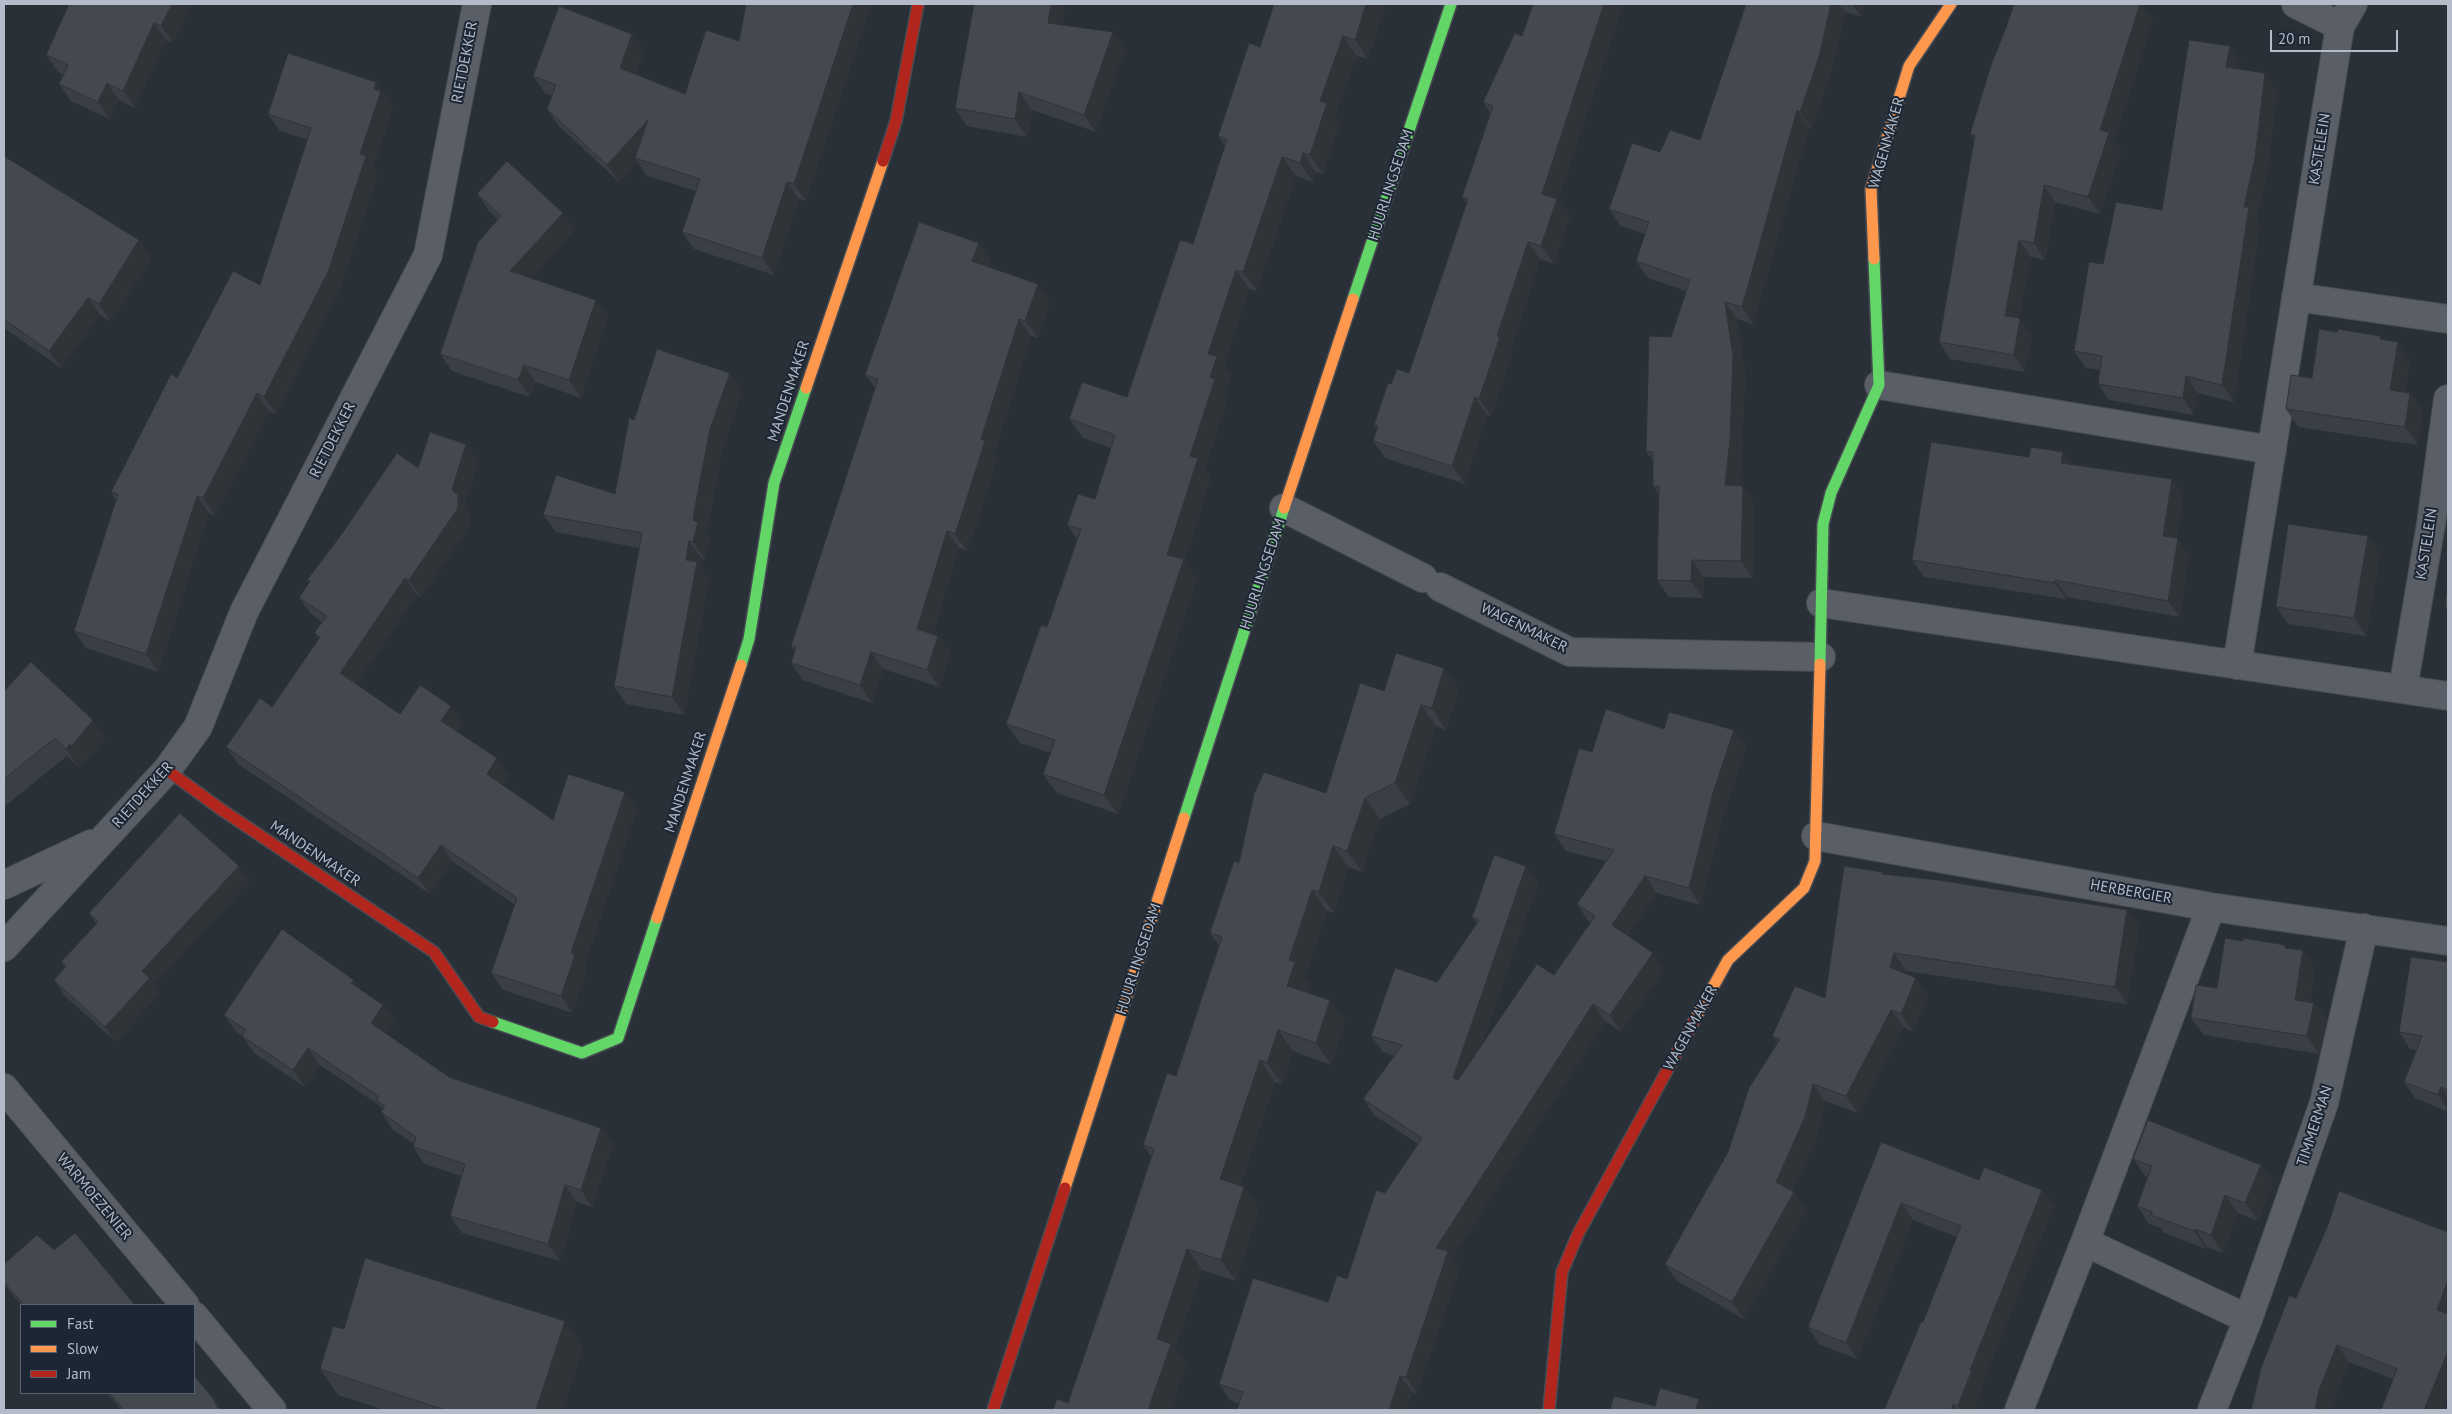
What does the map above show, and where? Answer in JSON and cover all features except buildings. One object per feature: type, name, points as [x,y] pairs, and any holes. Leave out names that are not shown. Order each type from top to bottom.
[{"type":"street","name":"RIETDEKKER","points":[[4,944],[168,770],[198,728],[244,612],[428,255],[476,4]]},
{"type":"street","name":"MANDENMAKER","points":[[168,770],[222,810],[434,952],[479,1017],[582,1053],[618,1038],[750,639],[774,484],[896,121],[918,4]]},
{"type":"street","name":"HUURLINGSEDAM","points":[[993,1410],[1284,508],[1450,4]]},
{"type":"street","name":"WAGENMAKER","points":[[1548,1410],[1562,1272],[1578,1234],[1728,960],[1804,888],[1815,862],[1823,524],[1831,493],[1879,385],[1871,189],[1910,66],[1951,4]]},
{"type":"street","points":[[2296,4],[2346,15]]},
{"type":"street","name":"KASTELEIN","points":[[2238,665],[2296,297],[2346,15]]},
{"type":"street","points":[[2296,297],[2448,319]]},
{"type":"street","points":[[1879,385],[2272,450]]},
{"type":"street","name":"KASTELEIN","points":[[2402,689],[2432,524],[2448,399]]},
{"type":"street","name":"HUURLINGSEDAM","points":[[1284,508],[1432,582]]},
{"type":"street","name":"WAGENMAKER","points":[[1432,582],[1570,652],[1821,657]]},
{"type":"street","points":[[1821,603],[2448,696]]},
{"type":"street","name":"HERBERGIER","points":[[1816,836],[2211,906],[2448,941]]},
{"type":"street","name":"RIETDEKKER","points":[[4,885],[103,839]]},
{"type":"street","points":[[2020,1410],[2211,906]]},
{"type":"street","name":"TIMMERMAN","points":[[2212,1410],[2248,1319],[2324,1103],[2364,928]]},
{"type":"street","name":"WARMOEZENIER","points":[[4,1088],[183,1304]]},
{"type":"street","points":[[2085,1242],[2248,1319]]},
{"type":"street","points":[[195,1317],[272,1410]]},
{"type":"traffic: fast","points":[[1353,299],[1451,4]]},
{"type":"traffic: fast","points":[[1820,664],[1823,524],[1831,493],[1879,385],[1874,259]]},
{"type":"traffic: fast","points":[[741,665],[749,639],[774,483],[806,388]]},
{"type":"traffic: fast","points":[[1184,818],[1284,508]]},
{"type":"traffic: fast","points":[[493,1022],[582,1053],[618,1038],[657,918]]},
{"type":"traffic: slow","points":[[1874,259],[1871,189],[1909,66],[1951,4]]},
{"type":"traffic: slow","points":[[806,388],[883,161]]},
{"type":"traffic: slow","points":[[1284,508],[1353,299]]},
{"type":"traffic: slow","points":[[1694,1021],[1728,960],[1804,888],[1815,861],[1820,664]]},
{"type":"traffic: slow","points":[[657,918],[741,665]]},
{"type":"traffic: slow","points":[[1065,1188],[1184,818]]},
{"type":"traffic: jam","points":[[883,161],[896,121],[918,4]]},
{"type":"traffic: jam","points":[[167,770],[222,810],[434,952],[479,1017],[493,1022]]},
{"type":"traffic: jam","points":[[1549,1410],[1562,1272],[1578,1234],[1694,1021]]},
{"type":"traffic: jam","points":[[993,1410],[1065,1188]]}]
